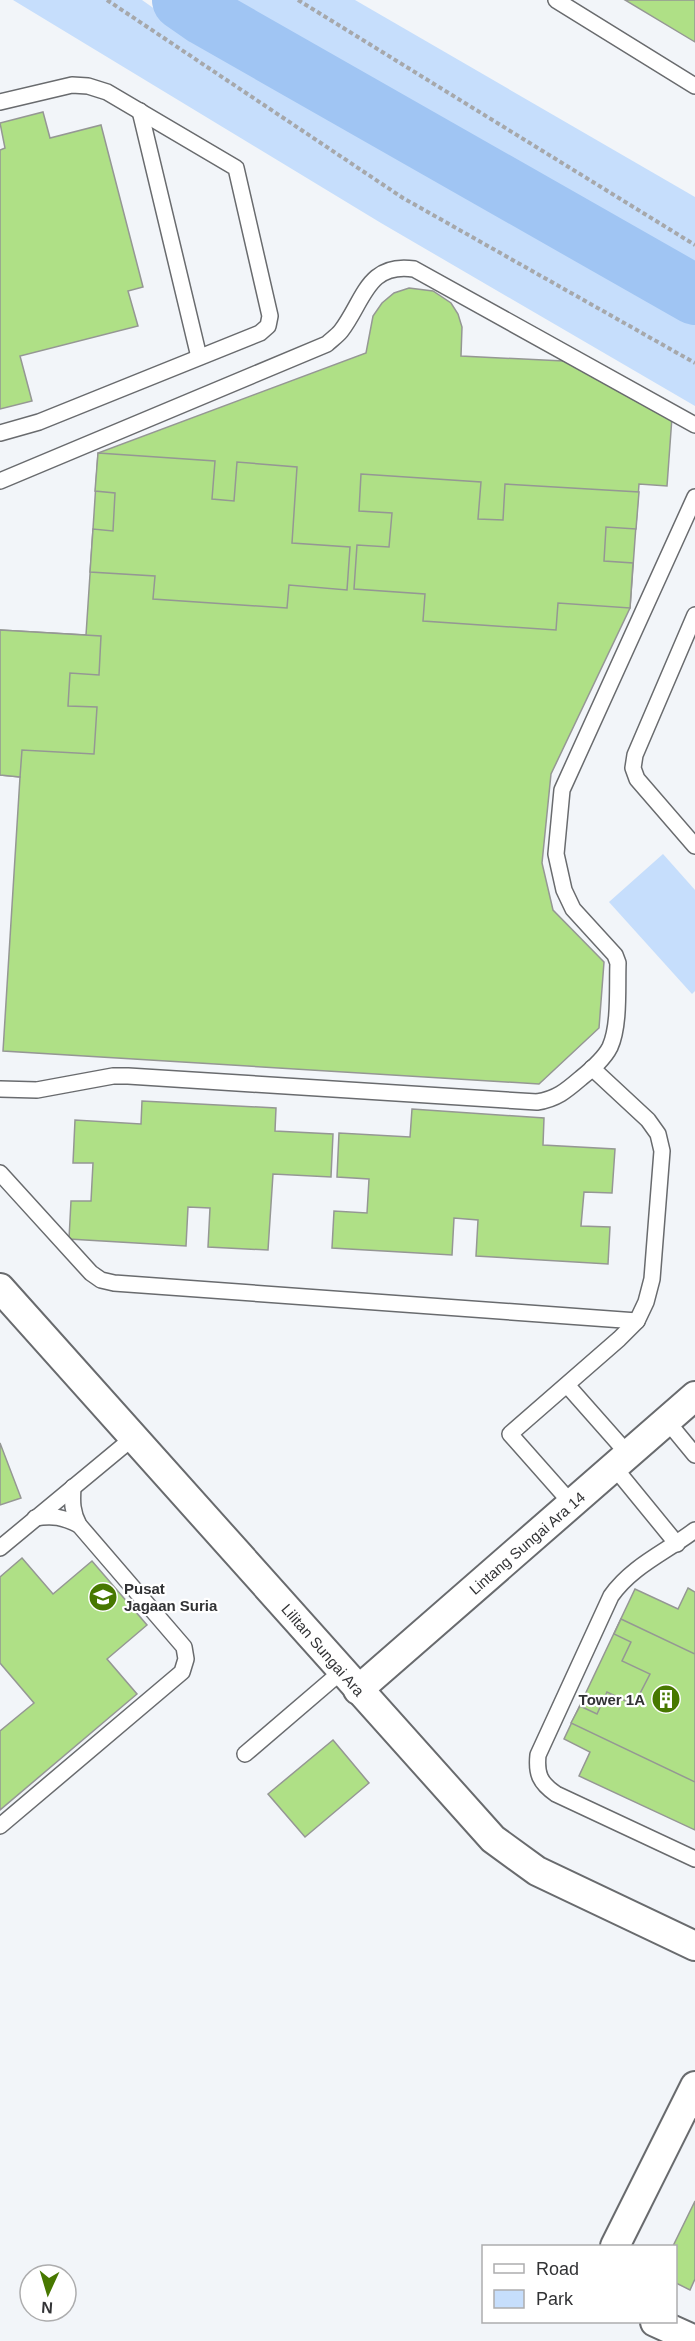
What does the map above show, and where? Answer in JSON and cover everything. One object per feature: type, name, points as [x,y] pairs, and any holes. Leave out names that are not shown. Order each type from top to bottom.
[{"type":"street","name":"Lilitan Sungai Ara","points":[[0,1288],[474,1821],[513,1856],[537,1871],[695,1946]]},
{"type":"street","name":"Lintang Sungai Ara 14","points":[[350,1681],[572,1504],[695,1396]]},
{"type":"street","points":[[616,2245],[695,2086]]},
{"type":"street","points":[[657,2323],[695,2340]]},
{"type":"lane","points":[[556,0],[695,86]]},
{"type":"lane","points":[[0,102],[72,85],[88,86],[107,92],[236,168],[270,316],[268,326],[260,333],[39,422],[0,433]]},
{"type":"lane","points":[[140,111],[200,357]]},
{"type":"lane","points":[[0,481],[327,344],[340,332],[374,280],[380,274],[400,267],[414,269],[695,425]]},
{"type":"lane","points":[[0,1089],[38,1090],[113,1076],[128,1076],[537,1102],[551,1100],[561,1095],[603,1057],[612,1039],[618,963],[615,955],[573,909],[564,890],[556,854],[562,790],[695,497]]},
{"type":"lane","points":[[695,615],[635,755],[633,768],[637,779],[695,846]]},
{"type":"lane","points":[[572,1504],[510,1434],[619,1340],[637,1321],[646,1302],[652,1279],[662,1151],[658,1134],[648,1120],[592,1068]]},
{"type":"lane","points":[[0,1173],[91,1273],[101,1280],[114,1283],[637,1321]]},
{"type":"lane","points":[[567,1386],[677,1544]]},
{"type":"lane","points":[[667,1421],[695,1455]]},
{"type":"lane","points":[[0,1548],[134,1437]]},
{"type":"lane","points":[[0,1826],[182,1672],[186,1659],[184,1647],[79,1525],[74,1515],[73,1487]]},
{"type":"lane","points":[[35,1518],[52,1515],[64,1517],[79,1525]]},
{"type":"lane","points":[[695,1530],[635,1570],[621,1582],[611,1596],[537,1755],[540,1780],[556,1794],[695,1859]]},
{"type":"lane","points":[[245,1754],[350,1681]]},
{"type":"path","points":[[106,0],[403,198],[695,363]]},
{"type":"path","points":[[298,0],[695,245]]},
{"type":"green space","points":[[13,0],[142,0],[220,55],[695,320],[695,406],[381,223]]},
{"type":"green space","points":[[233,0],[355,0],[695,197],[695,274]]},
{"type":"green space","points":[[663,854],[695,890],[695,991],[692,994],[609,902]]},
{"type":"building","points":[[625,0],[695,0],[695,42]]},
{"type":"building","points":[[43,112],[50,138],[101,125],[143,287],[128,291],[138,326],[20,356],[32,401],[0,409],[0,150],[5,148],[0,123]]},
{"type":"building","points":[[409,288],[433,291],[451,303],[462,327],[461,356],[564,361],[672,417],[667,486],[639,484],[630,608],[551,774],[542,863],[553,910],[604,962],[599,1028],[539,1084],[3,1051],[20,777],[0,775],[0,630],[86,635],[98,453],[366,353],[373,316],[382,303],[394,293]]},
{"type":"building","points":[[98,453],[215,461],[212,499],[234,501],[237,462],[297,467],[292,543],[350,547],[347,590],[289,585],[287,608],[153,599],[155,576],[90,572],[93,529],[113,531],[115,493],[95,491]]},
{"type":"building","points":[[361,474],[481,482],[478,519],[503,520],[505,484],[639,492],[636,529],[606,527],[604,561],[633,563],[630,608],[558,603],[556,630],[423,621],[425,594],[354,589],[357,545],[389,547],[392,513],[359,511]]},
{"type":"building","points":[[0,630],[101,636],[99,675],[70,673],[68,706],[97,707],[94,754],[22,750],[20,777],[0,775]]},
{"type":"building","points":[[142,1101],[276,1108],[275,1131],[333,1134],[331,1177],[273,1174],[268,1250],[208,1247],[210,1208],[188,1207],[186,1246],[69,1239],[71,1201],[91,1201],[93,1163],[73,1163],[75,1120],[141,1124]]},
{"type":"building","points":[[412,1109],[544,1118],[543,1145],[615,1149],[612,1193],[584,1192],[581,1226],[610,1227],[608,1264],[476,1256],[478,1220],[454,1218],[452,1255],[332,1248],[334,1211],[367,1213],[369,1179],[337,1177],[339,1133],[410,1137]]},
{"type":"building","points":[[0,1443],[21,1498],[0,1505]]},
{"type":"building","points":[[22,1558],[53,1594],[92,1561],[147,1625],[107,1659],[137,1694],[0,1810],[0,1731],[34,1703],[0,1663],[0,1577]]},
{"type":"building","points":[[688,1588],[695,1592],[695,1830],[579,1776],[590,1752],[564,1739],[635,1589],[678,1609]]},
{"type":"building","name":"Tower 1A","points":[[621,1619],[695,1654],[695,1782],[571,1723],[580,1706],[597,1714],[607,1692],[634,1705],[650,1674],[622,1661],[631,1642],[614,1634]]},
{"type":"building","points":[[333,1740],[369,1783],[305,1837],[268,1794]]},
{"type":"building","points":[[695,2201],[695,2279],[690,2290],[677,2284],[677,2245],[673,2245]]},
{"type":"waterway","points":[[182,0],[205,16],[695,295]]},
{"type":"place","name":"Pusat Jagaan Suria","points":[[103,1597]]},
{"type":"place","name":"Tower 1A","points":[[666,1699]]}]
